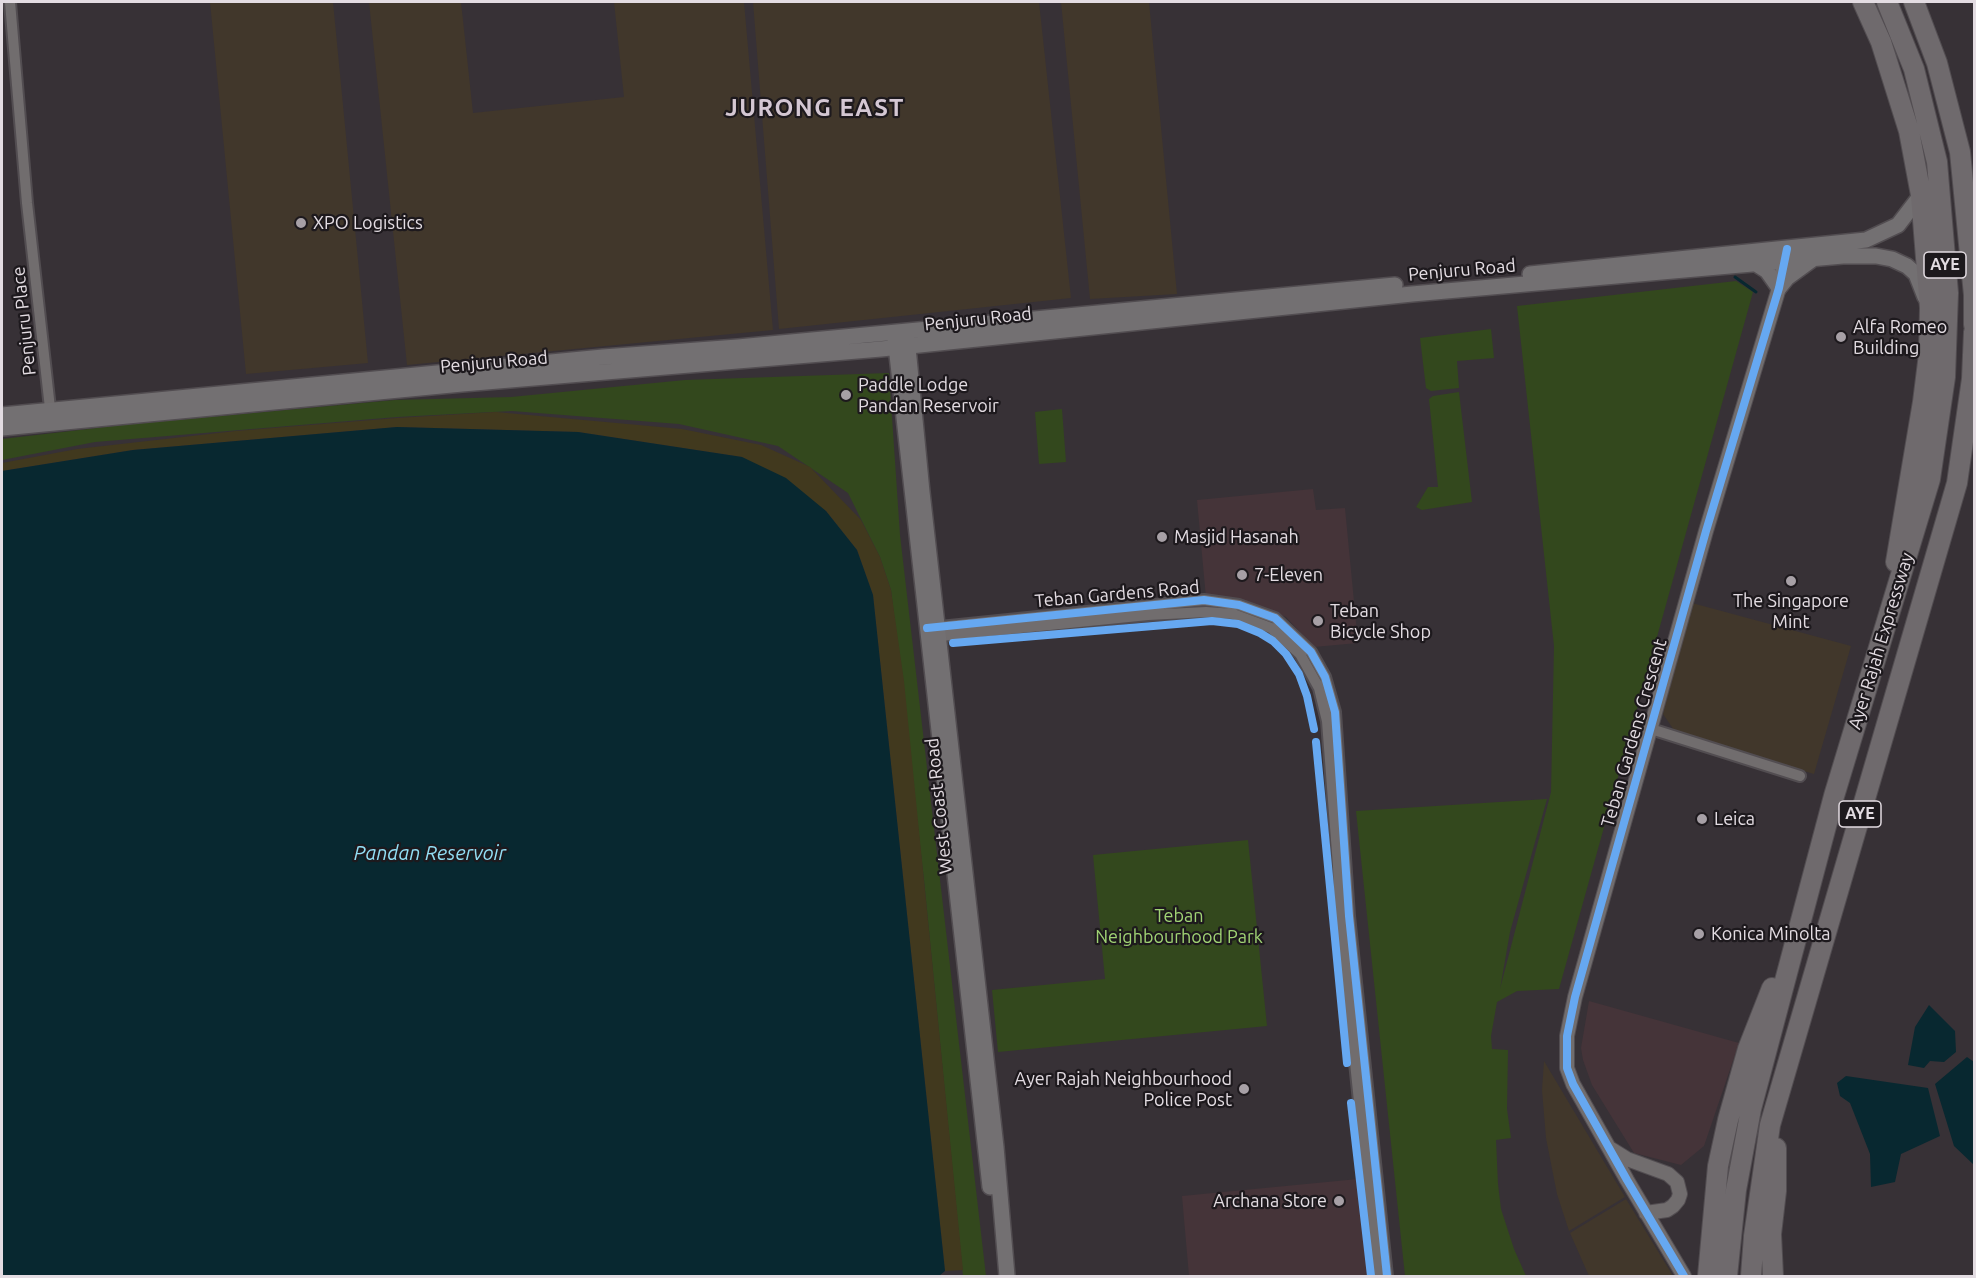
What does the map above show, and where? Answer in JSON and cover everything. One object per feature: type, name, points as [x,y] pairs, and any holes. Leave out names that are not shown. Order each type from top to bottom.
[{"type":"highway","points":[[1863,2],[1881,42],[1909,131],[1921,195],[1930,308],[1929,354],[1923,402],[1895,568],[1899,579]]},
{"type":"highway","name":"Ayer Rajah Expressway","points":[[1727,1276],[1736,1190],[1751,1109],[1834,796],[1930,479],[1945,377],[1948,293],[1937,162],[1914,69],[1887,2]]},
{"type":"highway","name":"AYE","points":[[1914,2],[1937,63],[1960,152],[1974,295],[1974,325]]},
{"type":"highway","name":"Ayer Rajah Expressway","points":[[1752,1276],[1754,1236],[1770,1125],[1957,483],[1972,379],[1974,332]]},
{"type":"highway","points":[[1708,1276],[1718,1166],[1730,1113],[1748,1049],[1806,902]]},
{"type":"highway","points":[[1770,1125],[1777,1155],[1772,1234],[1773,1276]]},
{"type":"main road","name":"Penjuru Road","points":[[2,415],[50,416],[603,357],[901,339],[1786,255],[1875,237],[1898,225],[1921,195]]},
{"type":"main road","name":"Penjuru Road","points":[[1379,292],[1756,264],[1786,255],[1813,259],[1876,256],[1892,259],[1907,266],[1916,274],[1930,308]]},
{"type":"main road","points":[[1756,264],[1767,271],[1779,288],[1787,278],[1813,259]]},
{"type":"main road","name":"West Coast Road","points":[[901,339],[933,632],[996,1147],[1007,1276]]},
{"type":"main road","name":"Penjuru Road","points":[[2,428],[50,416]]},
{"type":"main road","name":"West Coast Road","points":[[933,632],[955,866],[1000,1276]]},
{"type":"street","name":"Penjuru Place","points":[[10,2],[27,203],[50,416]]},
{"type":"street","name":"Teban Gardens Crescent","points":[[1684,1276],[1573,1084],[1567,1068],[1567,1036],[1575,997],[1706,531],[1779,288],[1786,255]]},
{"type":"street","name":"Teban Gardens Road","points":[[933,632],[1204,600],[1239,605],[1275,618],[1311,652],[1325,677],[1335,712],[1345,917],[1377,1276]]},
{"type":"street","name":"Teban Gardens Crescent","points":[[1651,729],[1800,776]]},
{"type":"street","name":"Teban Gardens Road","points":[[1345,917],[1387,1276]]},
{"type":"street","points":[[1609,1148],[1627,1160],[1668,1174],[1677,1182],[1680,1194],[1673,1206],[1667,1210],[1646,1213]]},
{"type":"shaded area","points":[[210,2],[333,2],[368,363],[246,374]]},
{"type":"shaded area","points":[[369,2],[461,2],[473,113],[624,97],[614,2],[744,2],[773,330],[407,365]]},
{"type":"shaded area","points":[[753,2],[1039,2],[1071,298],[779,329]]},
{"type":"shaded area","points":[[1061,2],[1149,2],[1177,294],[1090,299]]},
{"type":"shaded area","points":[[1313,489],[1316,510],[1345,508],[1358,643],[1314,647],[1286,617],[1249,602],[1206,598],[1197,500]]},
{"type":"shaded area","points":[[1692,603],[1851,646],[1814,774],[1676,733],[1663,714]]},
{"type":"shaded area","points":[[1589,1001],[1739,1043],[1704,1146],[1681,1165],[1634,1153],[1592,1085],[1581,1048]]},
{"type":"shaded area","points":[[1544,1061],[1625,1197],[1569,1231],[1557,1194],[1546,1138],[1542,1090]]},
{"type":"shaded area","points":[[1358,1179],[1368,1276],[1189,1276],[1182,1196]]},
{"type":"shaded area","points":[[1626,1199],[1673,1276],[1589,1276],[1570,1233]]},
{"type":"green space","points":[[1736,281],[1753,292],[1559,989],[1517,991],[1497,1002],[1491,1036],[1492,1049],[1508,1050],[1507,1109],[1511,1138],[1496,1140],[1498,1184],[1501,1209],[1514,1249],[1526,1276],[1405,1276],[1356,811],[1547,799],[1510,932],[1500,989],[1551,792],[1554,646],[1517,306]]},
{"type":"green space","points":[[1491,329],[1494,358],[1457,361],[1459,388],[1431,391],[1426,388],[1420,338]]},
{"type":"green space","points":[[889,373],[900,535],[986,1276],[963,1276],[924,880],[891,590],[880,557],[848,493],[778,446],[679,424],[512,411],[397,417],[95,442],[2,460],[2,439],[123,425],[395,400],[511,397],[685,380]]},
{"type":"green space","points":[[1459,392],[1472,502],[1422,510],[1416,507],[1428,487],[1438,487],[1429,399],[1433,396]]},
{"type":"green space","points":[[1062,409],[1066,462],[1039,464],[1035,412]]},
{"type":"green space","name":"Teban Neighbourhood Park","points":[[1248,840],[1267,1026],[998,1052],[992,990],[1105,979],[1093,855]]},
{"type":"sand","points":[[496,412],[682,429],[761,445],[810,467],[861,520],[880,557],[891,590],[904,681],[963,1270],[945,1271],[873,595],[857,550],[826,511],[742,457],[578,432],[397,427],[133,450],[2,471],[2,463],[77,449],[236,431]]},
{"type":"water","name":"Pandan Reservoir","points":[[397,427],[578,432],[742,457],[786,478],[826,511],[857,550],[873,595],[945,1271],[939,1276],[2,1276],[2,471],[133,450]]},
{"type":"water","points":[[1929,1005],[1955,1031],[1956,1052],[1944,1062],[1930,1061],[1924,1068],[1908,1065],[1915,1027]]},
{"type":"water","points":[[1967,1057],[1974,1062],[1974,1165],[1954,1146],[1935,1084]]},
{"type":"water","points":[[1846,1076],[1928,1088],[1940,1136],[1901,1154],[1895,1182],[1871,1187],[1870,1154],[1850,1103],[1840,1096],[1837,1083]]},
{"type":"waterway","points":[[1735,277],[1756,292]]},
{"type":"cycle path","points":[[1684,1276],[1573,1084],[1567,1068],[1567,1036],[1575,997],[1706,531],[1779,288],[1787,249]]},
{"type":"cycle path","points":[[927,628],[1204,600],[1239,605],[1275,618],[1311,652],[1325,677],[1335,712],[1349,916],[1387,1276]]},
{"type":"cycle path","points":[[953,643],[1212,621],[1238,624],[1273,641],[1286,654],[1299,674],[1307,696],[1314,729]]},
{"type":"cycle path","points":[[1316,742],[1347,1063]]},
{"type":"cycle path","points":[[1351,1103],[1371,1276]]},
{"type":"place","name":"XPO Logistics","points":[[301,223]]},
{"type":"place","name":"Alfa Romeo Building","points":[[1841,337]]},
{"type":"place","name":"Paddle Lodge Pandan Reservoir","points":[[846,395]]},
{"type":"place","name":"Masjid Hasanah","points":[[1162,537]]},
{"type":"place","name":"7-Eleven","points":[[1242,575]]},
{"type":"place","name":"The Singapore Mint","points":[[1791,581]]},
{"type":"place","name":"Teban Bicycle Shop","points":[[1318,621]]},
{"type":"place","name":"Leica","points":[[1702,819]]},
{"type":"place","name":"Konica Minolta","points":[[1699,934]]},
{"type":"place","name":"Ayer Rajah Neighbourhood Police Post","points":[[1244,1089]]},
{"type":"place","name":"Archana Store","points":[[1339,1201]]},
{"type":"district","name":"JURONG EAST","points":[[815,108]]}]
